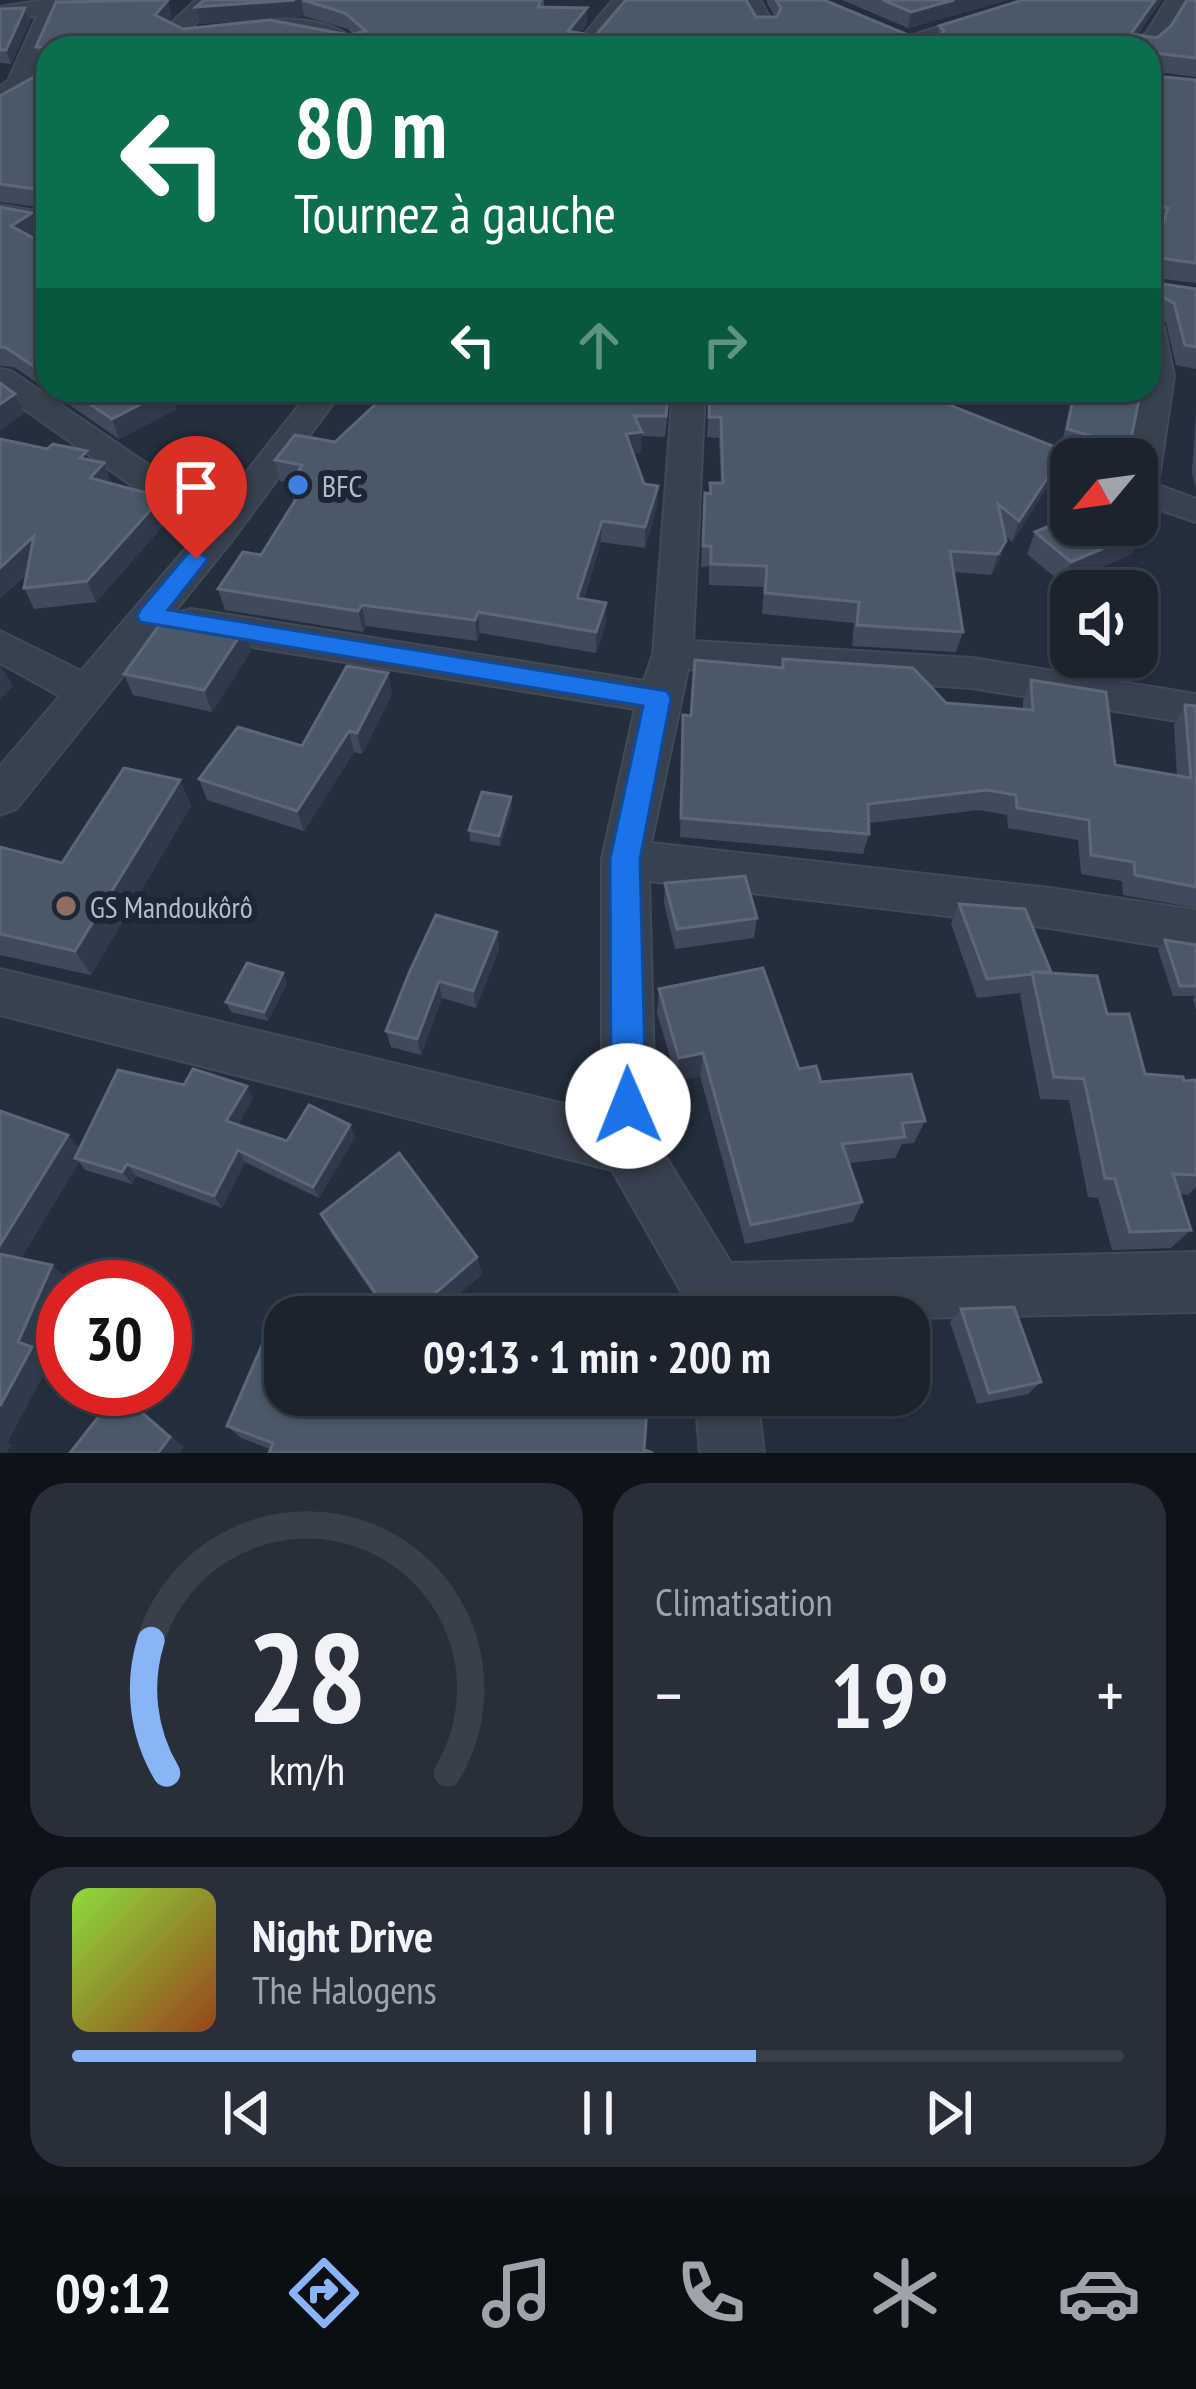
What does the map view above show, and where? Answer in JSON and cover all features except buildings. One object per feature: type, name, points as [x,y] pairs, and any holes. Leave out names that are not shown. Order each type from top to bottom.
[{"type":"street","points":[[594,36],[623,0]]},
{"type":"street","points":[[750,0],[765,27]]},
{"type":"street","points":[[920,36],[1046,0]]},
{"type":"street","points":[[1155,36],[1177,0]]},
{"type":"street","points":[[164,4],[203,3]]},
{"type":"street","points":[[203,3],[174,31],[187,35],[314,27],[337,36]]},
{"type":"street","points":[[0,14],[52,4],[124,4]]},
{"type":"street","points":[[38,36],[52,4]]},
{"type":"street","points":[[0,96],[17,86],[36,41]]},
{"type":"street","points":[[0,213],[36,214]]},
{"type":"street","points":[[0,378],[220,530]]},
{"type":"street","points":[[0,797],[220,530],[318,402]]},
{"type":"street","points":[[688,402],[673,655],[658,698],[625,859],[628,1147],[711,1296]]},
{"type":"street","points":[[1148,438],[1154,402]]},
{"type":"street","points":[[1158,497],[1196,511]]},
{"type":"street","points":[[149,616],[658,698]]},
{"type":"street","points":[[0,645],[87,692]]},
{"type":"street","points":[[673,655],[972,673],[1196,709]]},
{"type":"street","points":[[625,859],[1050,908],[1196,931]]},
{"type":"street","points":[[0,992],[628,1147]]},
{"type":"street","points":[[904,1296],[1196,1282]]},
{"type":"street","points":[[728,1416],[732,1453]]},
{"type":"place","name":"BFC","points":[[298,485]]},
{"type":"place","name":"GS Mandoukôrô","points":[[66,906]]},
{"type":"route","points":[[196,559],[149,616],[658,698],[625,859],[628,1106]]}]
